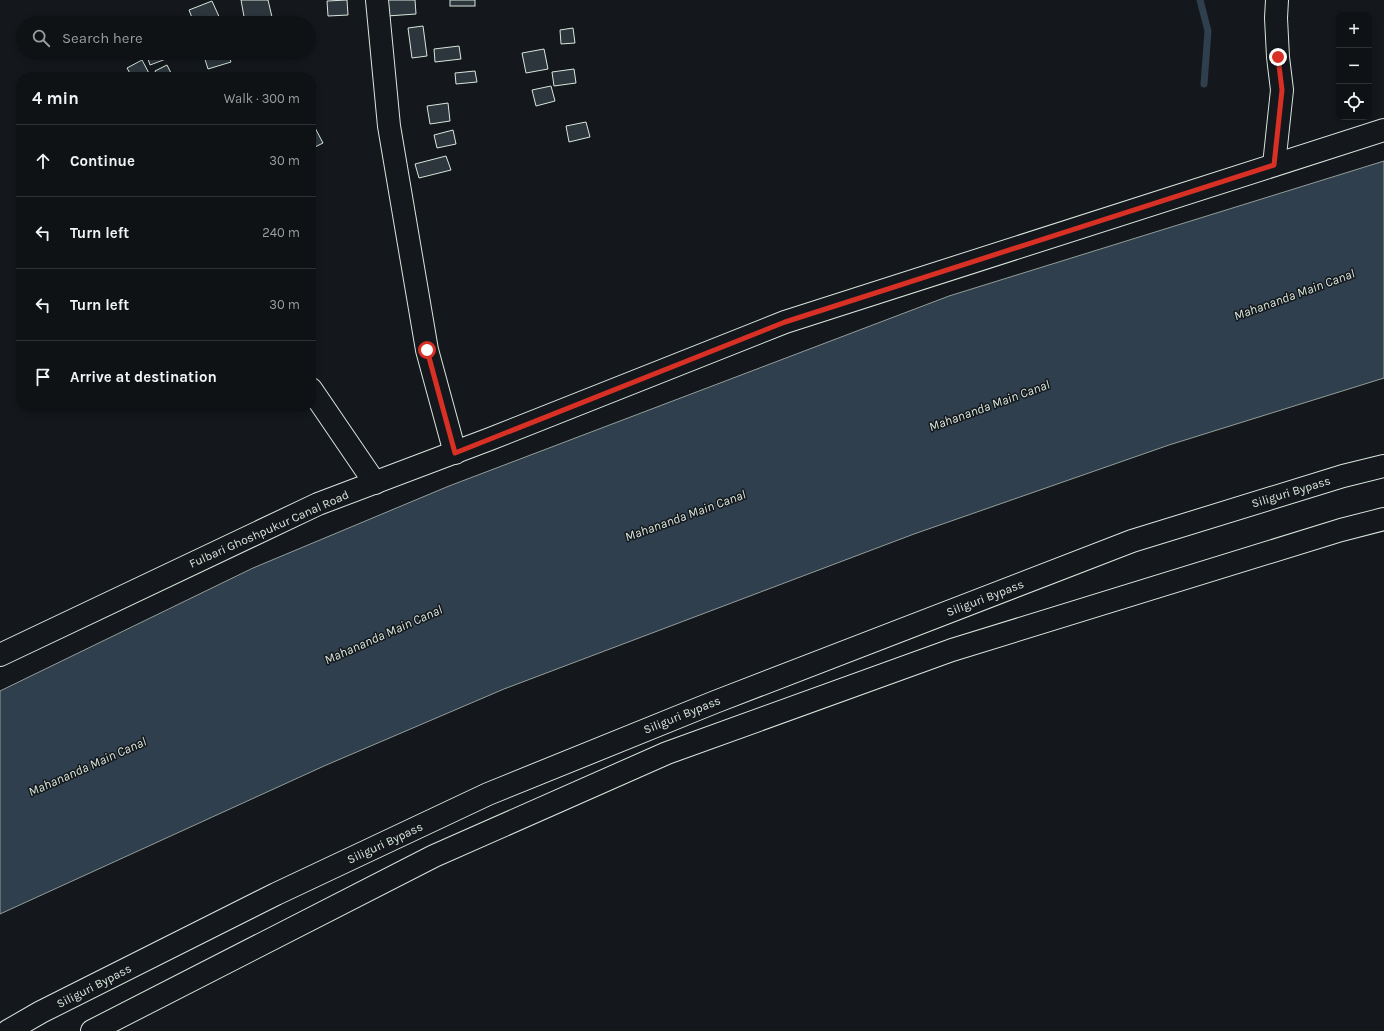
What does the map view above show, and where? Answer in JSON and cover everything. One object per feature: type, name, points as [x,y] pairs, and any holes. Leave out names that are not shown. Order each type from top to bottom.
[{"type":"main road","points":[[377,0],[390,134],[427,350],[455,453]]},
{"type":"main road","points":[[1274,165],[1282,90],[1276,18],[1278,0]]},
{"type":"main road","name":"Fulbari Ghoshpukur Canal Road","points":[[0,655],[318,504],[455,453],[785,322],[1384,130]]},
{"type":"main road","points":[[316,396],[375,483]]},
{"type":"main road","name":"Siliguri Bypass","points":[[8,1031],[41,1012],[276,894],[488,794],[715,702],[1132,541],[1343,476],[1384,466]]},
{"type":"main road","points":[[92,1031],[434,856],[667,753],[952,650],[1341,530],[1384,519]]},
{"type":"water","name":"Mahananda Main Canal","points":[[1384,161],[1384,378],[1169,445],[914,534],[504,689],[324,766],[0,914],[0,691],[253,568],[449,486],[949,296]]},
{"type":"building","points":[[241,0],[268,0],[272,16],[244,16]]},
{"type":"building","points":[[347,0],[348,15],[328,16],[327,1]]},
{"type":"building","points":[[386,0],[415,0],[416,14],[387,16]]},
{"type":"building","points":[[450,0],[475,0],[475,6],[450,6]]},
{"type":"building","points":[[212,1],[219,16],[191,16],[189,10]]},
{"type":"building","points":[[423,26],[427,56],[412,58],[408,28]]},
{"type":"building","points":[[573,28],[575,43],[561,44],[560,30]]},
{"type":"building","points":[[459,46],[461,59],[435,62],[434,49]]},
{"type":"building","points":[[544,49],[548,69],[526,73],[522,53]]},
{"type":"building","points":[[142,60],[148,72],[129,72],[127,68]]},
{"type":"building","points":[[148,60],[163,60],[150,65]]},
{"type":"building","points":[[205,60],[230,60],[231,62],[208,69]]},
{"type":"building","points":[[167,65],[170,72],[156,72]]},
{"type":"building","points":[[574,69],[576,83],[554,86],[552,72]]},
{"type":"building","points":[[475,71],[477,82],[456,84],[455,73]]},
{"type":"building","points":[[551,86],[555,101],[536,106],[532,90]]},
{"type":"building","points":[[448,103],[450,121],[430,124],[427,106]]},
{"type":"building","points":[[586,122],[590,137],[569,142],[566,126]]},
{"type":"building","points":[[316,130],[323,143],[316,146]]},
{"type":"building","points":[[453,130],[456,144],[437,148],[434,135]]},
{"type":"building","points":[[446,156],[451,170],[419,178],[415,164]]},
{"type":"waterway","points":[[1200,0],[1208,31],[1204,84]]},
{"type":"route","points":[[427,350],[455,453],[785,322],[1274,165],[1282,90],[1278,57]]}]
